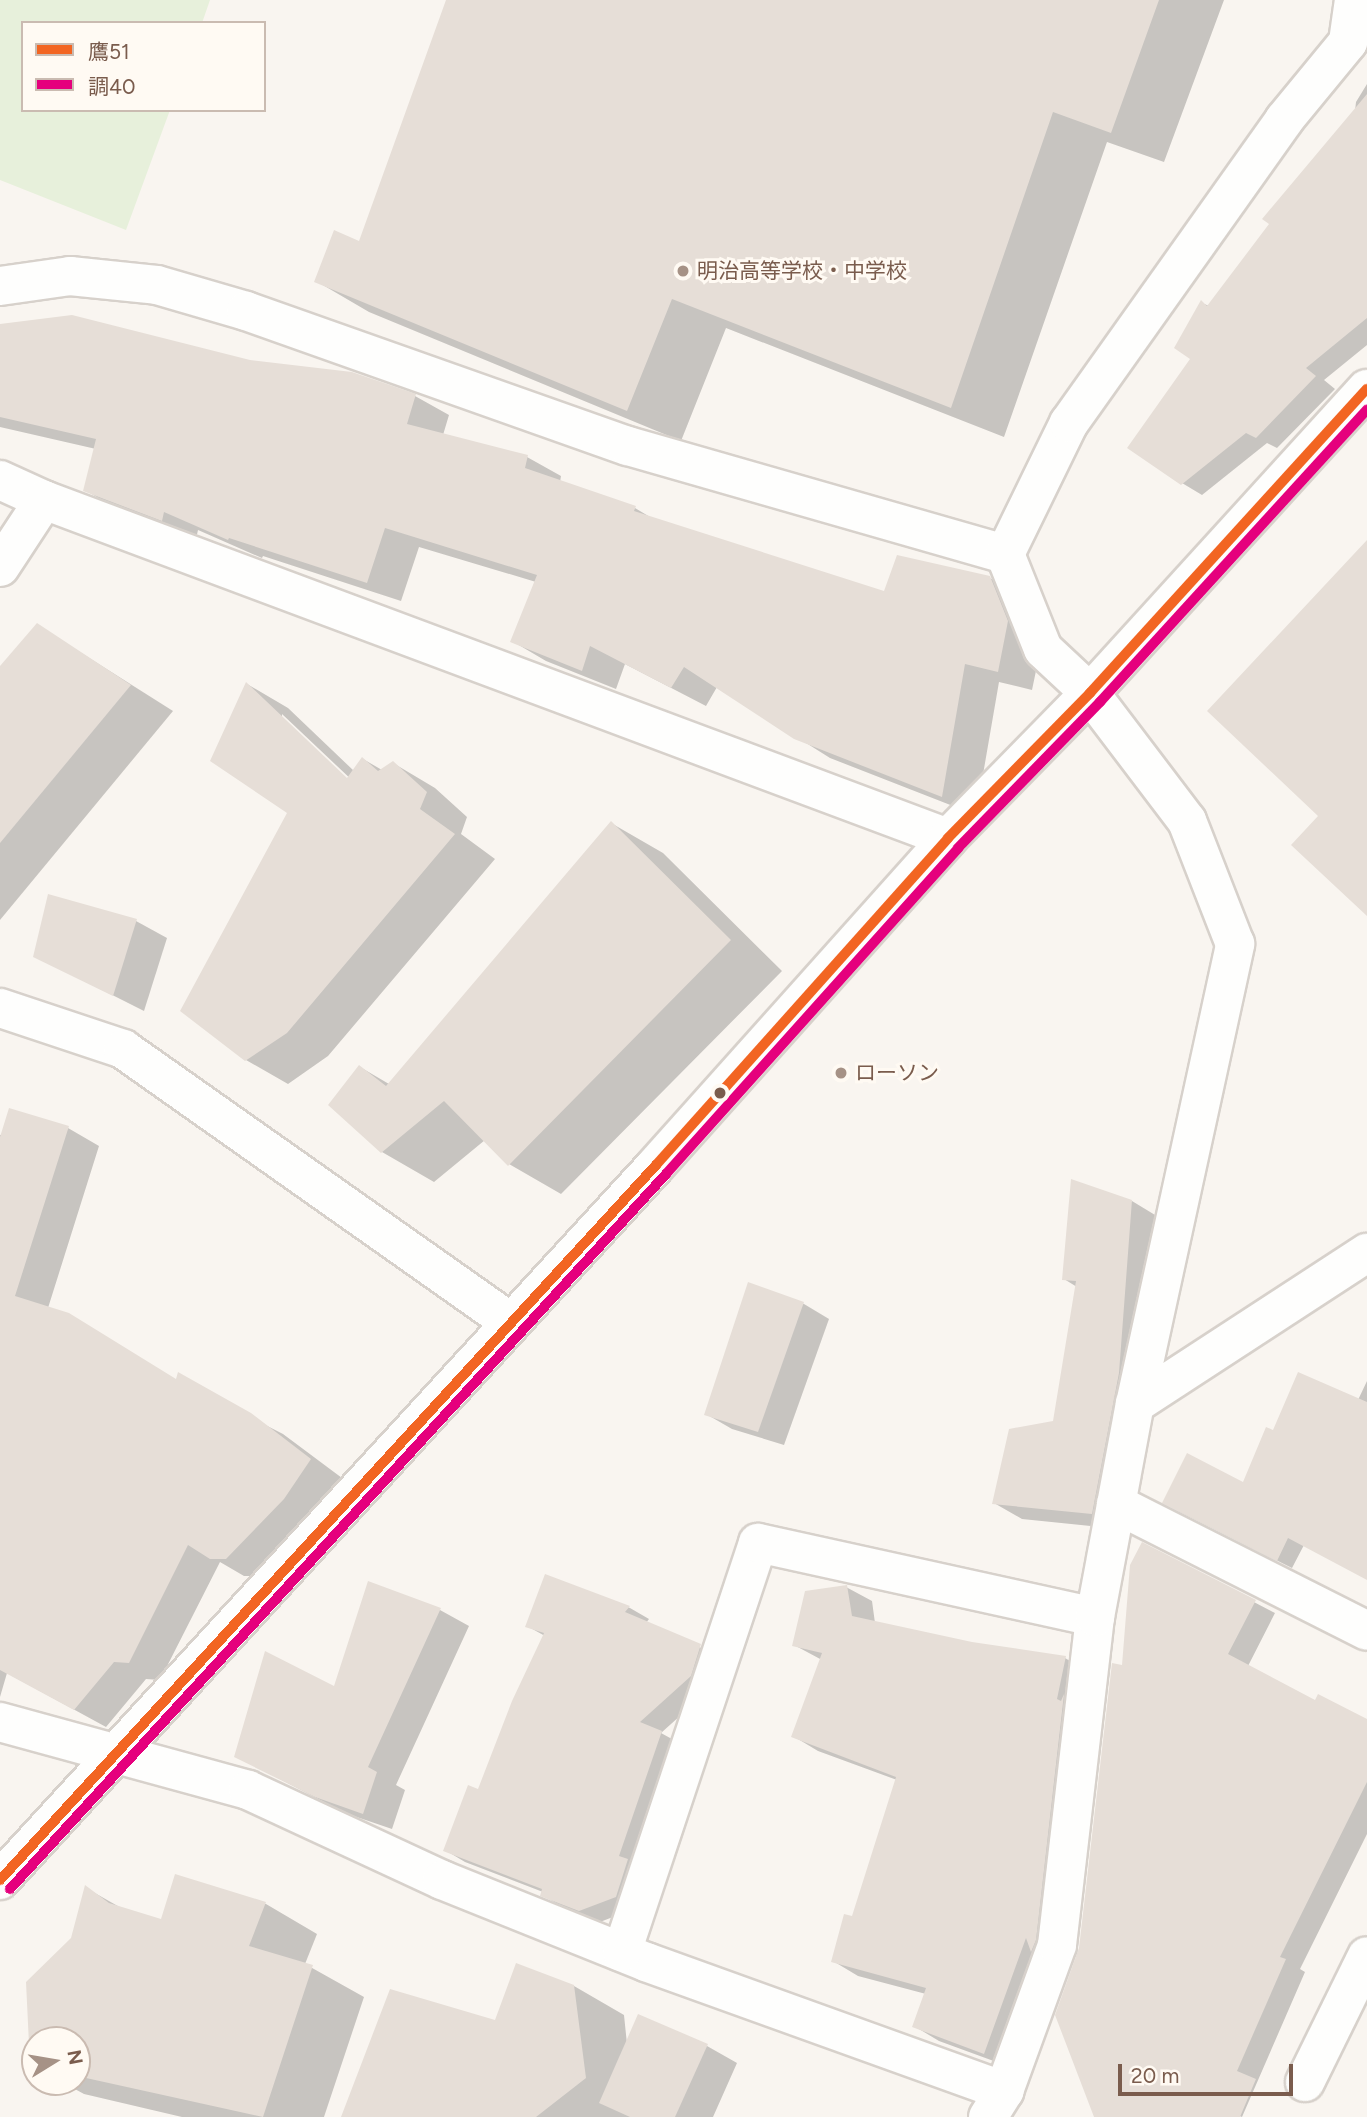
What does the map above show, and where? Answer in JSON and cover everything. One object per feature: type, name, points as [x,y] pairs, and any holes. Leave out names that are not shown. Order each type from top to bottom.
[{"type":"street","points":[[0,1722],[248,1790],[442,1880],[996,2104],[1057,1945],[1095,1617],[1135,1404],[1235,944],[1187,821],[1090,693],[1043,649],[1005,554],[1069,423],[1284,120],[1348,42],[1354,0]]},
{"type":"street","points":[[0,286],[70,276],[157,285],[246,311],[628,446],[1005,554]]},
{"type":"street","points":[[0,1880],[511,1323],[948,838],[1090,693],[1367,389]]},
{"type":"street","points":[[0,480],[44,499],[948,838]]},
{"type":"street","points":[[0,567],[44,499]]},
{"type":"street","points":[[0,1008],[123,1049],[511,1323]]},
{"type":"street","points":[[1135,1404],[1367,1253]]},
{"type":"street","points":[[1116,1504],[1367,1631]]},
{"type":"street","points":[[622,1952],[758,1543],[1095,1617]]},
{"type":"street","points":[[1305,2082],[1367,1956]]},
{"type":"green space","points":[[0,0],[210,0],[203,21],[21,21],[21,112],[169,112],[126,230],[0,180]]},
{"type":"building","points":[[446,0],[1159,0],[1111,133],[1053,112],[951,408],[672,299],[627,411],[314,282],[334,230],[359,241]]},
{"type":"building","points":[[1367,94],[1367,318],[1306,368],[1316,376],[1256,438],[1246,433],[1181,485],[1127,448],[1190,359],[1174,348],[1201,300],[1207,306],[1269,224],[1262,219]]},
{"type":"building","points":[[72,315],[250,360],[352,372],[416,394],[407,424],[528,455],[525,468],[636,506],[634,511],[884,591],[897,555],[990,576],[1008,621],[998,672],[965,664],[942,797],[794,739],[684,667],[671,688],[590,646],[582,671],[510,642],[537,575],[385,528],[367,583],[229,538],[228,540],[164,512],[162,521],[83,491],[96,439],[0,417],[0,324]]},
{"type":"building","points":[[1367,540],[1367,916],[1291,845],[1318,816],[1207,711]]},
{"type":"building","points":[[37,623],[131,685],[0,843],[0,666]]},
{"type":"building","points":[[246,682],[347,778],[362,757],[378,771],[393,761],[427,792],[420,809],[455,834],[287,1033],[245,1061],[180,1011],[287,813],[210,761]]},
{"type":"building","points":[[611,821],[731,940],[508,1166],[444,1101],[381,1153],[328,1105],[359,1065],[386,1086]]},
{"type":"building","points":[[48,894],[137,919],[113,996],[33,957]]},
{"type":"building","points":[[9,1108],[69,1126],[15,1296],[69,1313],[176,1379],[178,1372],[251,1413],[311,1459],[284,1499],[226,1559],[210,1559],[188,1545],[129,1663],[114,1662],[74,1710],[0,1670],[0,1137]]},
{"type":"building","points":[[1071,1179],[1132,1200],[1119,1373],[1092,1514],[992,1504],[1009,1429],[1053,1421],[1076,1281],[1062,1280]]},
{"type":"building","points":[[748,1282],[804,1302],[758,1432],[704,1415]]},
{"type":"building","points":[[1298,1372],[1367,1402],[1367,1580],[1288,1538],[1277,1561],[1162,1503],[1187,1453],[1243,1482],[1266,1427],[1273,1430]]},
{"type":"building","points":[[1142,1542],[1256,1600],[1228,1654],[1315,1700],[1318,1694],[1367,1719],[1367,1782],[1280,1957],[1286,1959],[1237,2071],[1256,2079],[1240,2117],[1094,2117],[1055,2015],[1079,1948],[1112,1663],[1122,1665],[1130,1565]]},
{"type":"building","points":[[545,1574],[630,1606],[625,1612],[701,1644],[691,1676],[640,1722],[662,1731],[619,1856],[628,1859],[616,1897],[579,1911],[540,1896],[542,1889],[443,1851],[468,1785],[478,1789],[512,1701],[544,1633],[525,1627]]},
{"type":"building","points":[[368,1581],[441,1608],[368,1767],[377,1772],[363,1814],[315,1797],[234,1757],[265,1651],[334,1686]]},
{"type":"building","points":[[847,1585],[852,1616],[972,1642],[1066,1656],[1057,1699],[1061,1701],[1064,1694],[1036,1940],[1031,1952],[1026,1938],[984,2054],[912,2027],[926,1988],[831,1962],[844,1914],[852,1916],[896,1777],[791,1737],[822,1653],[792,1646],[805,1591]]},
{"type":"building","points":[[175,1874],[266,1902],[249,1946],[313,1965],[263,2117],[91,2079],[91,2026],[28,2026],[26,1982],[71,1938],[85,1885],[109,1903],[161,1919]]},
{"type":"building","points":[[516,1963],[574,1985],[586,2078],[536,2117],[341,2117],[390,1989],[495,2020]]},
{"type":"building","points":[[638,2014],[708,2044],[675,2117],[630,2117],[599,2103]]},
{"type":"transit line","name":"鷹51","points":[[0,1880],[656,1165],[948,838],[1090,693],[1367,389]]},
{"type":"transit line","name":"調40","points":[[10,1889],[666,1174],[958,848],[1100,702],[1367,410]]},
{"type":"place","name":"明治高等学校・中学校","points":[[683,271]]},
{"type":"place","name":"ローソン","points":[[841,1073]]}]
